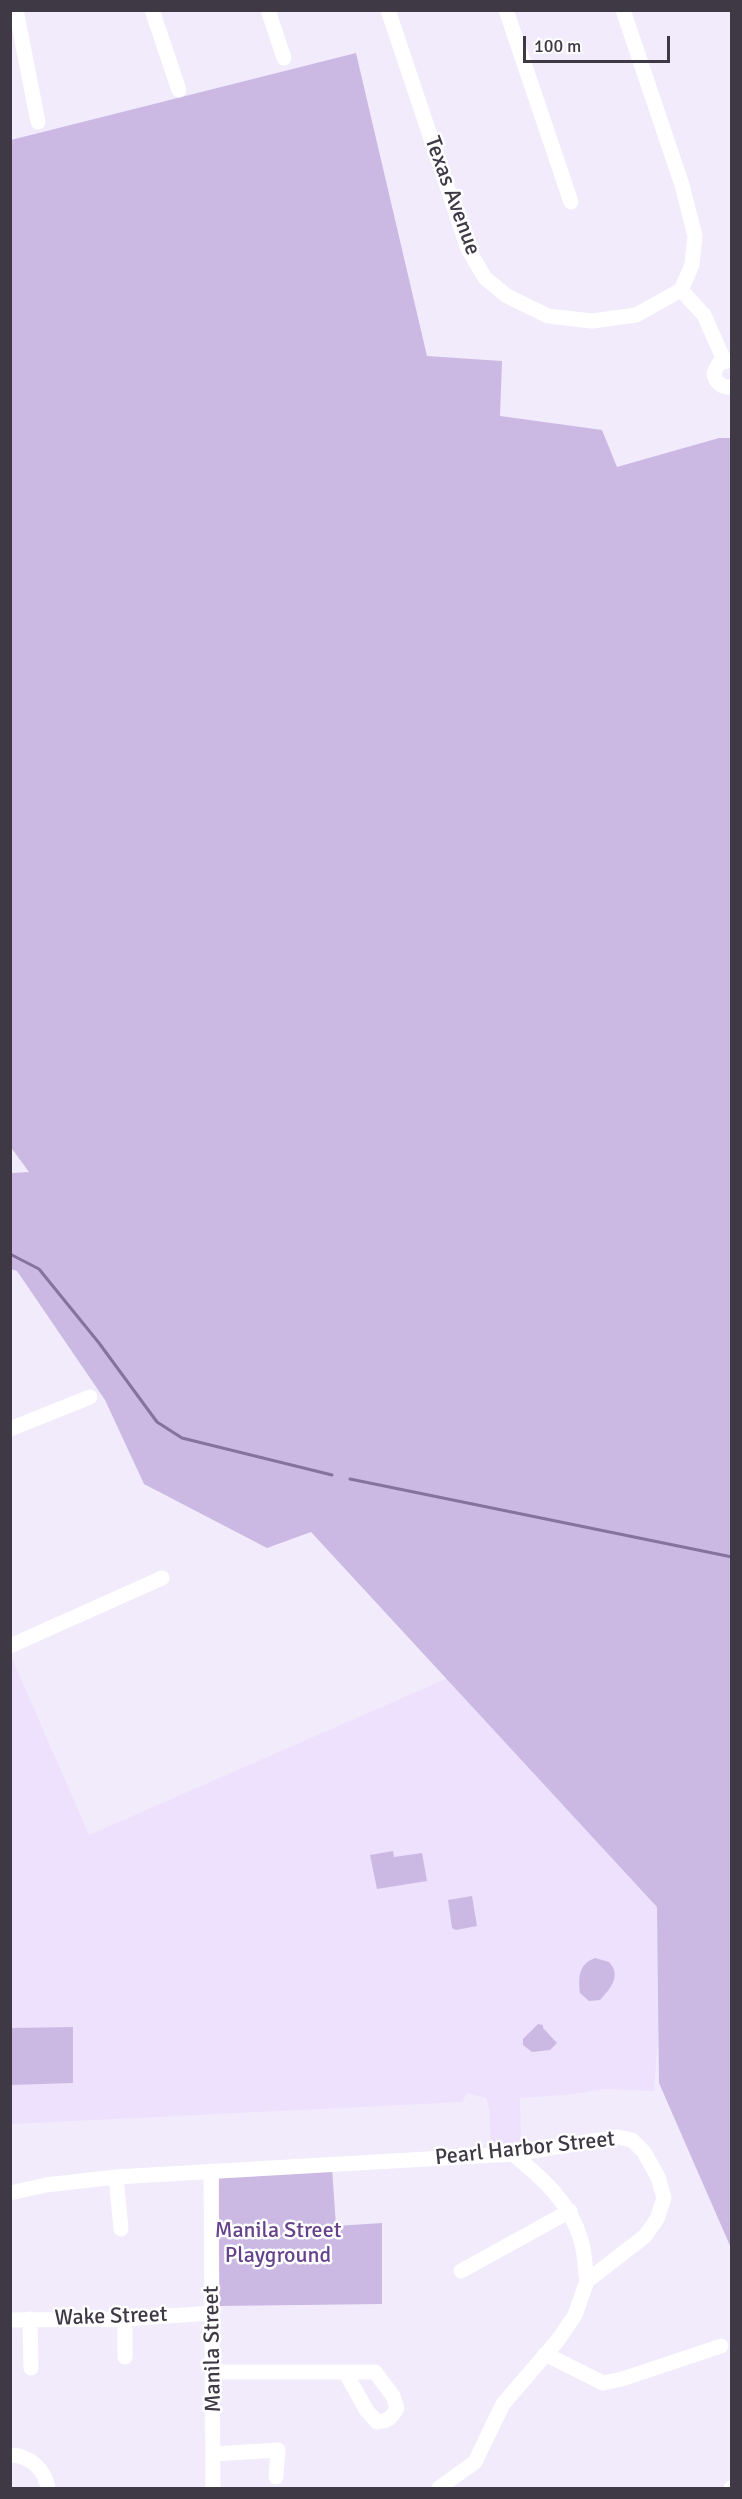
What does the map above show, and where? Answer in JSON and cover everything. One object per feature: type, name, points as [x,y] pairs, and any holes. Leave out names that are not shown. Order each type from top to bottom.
[{"type":"street","points":[[16,10],[38,122]]},
{"type":"street","points":[[152,10],[179,90]]},
{"type":"street","points":[[268,10],[284,58]]},
{"type":"street","name":"Texas Avenue","points":[[388,10],[468,249],[484,278],[507,296],[548,316],[592,321],[636,315],[681,290]]},
{"type":"street","points":[[506,10],[571,202]]},
{"type":"street","points":[[623,10],[682,185],[695,236],[692,265],[681,290],[704,315],[728,360],[716,367],[715,378],[722,386],[732,387]]},
{"type":"street","points":[[10,1429],[90,1397]]},
{"type":"street","points":[[10,1646],[162,1578]]},
{"type":"street","name":"Pearl Harbor Street","points":[[10,2193],[46,2185],[116,2177],[513,2154],[618,2137],[632,2139],[644,2152],[658,2177],[664,2198],[657,2219],[645,2236],[586,2281]]},
{"type":"street","points":[[438,2488],[475,2462],[503,2404],[574,2315],[586,2281],[581,2241],[570,2211],[543,2179],[513,2154]]},
{"type":"street","name":"Manila Street","points":[[211,2171],[213,2488]]},
{"type":"street","points":[[116,2177],[121,2229]]},
{"type":"street","points":[[461,2271],[570,2211]]},
{"type":"street","name":"Wake Street","points":[[10,2320],[125,2319],[212,2313]]},
{"type":"street","points":[[30,2319],[31,2368]]},
{"type":"street","points":[[125,2319],[125,2357]]},
{"type":"street","points":[[545,2354],[603,2383],[622,2379],[721,2346]]},
{"type":"street","points":[[213,2372],[345,2372]]},
{"type":"street","points":[[214,2454],[278,2451],[276,2477]]},
{"type":"street","points":[[10,2455],[20,2455],[30,2460],[41,2471],[48,2488]]},
{"type":"shaded area","points":[[10,1654],[89,1835],[455,1675],[668,1909],[654,2091],[605,2089],[520,2098],[521,2142],[491,2143],[489,2108],[486,2098],[467,2093],[462,2102],[11,2124]]},
{"type":"green space","points":[[356,53],[427,356],[502,361],[500,416],[602,430],[617,467],[719,438],[731,438],[731,2248],[659,2083],[657,1907],[311,1532],[267,1548],[144,1484],[105,1400],[17,1271],[11,1269],[11,1173],[29,1172],[10,1146],[11,140]]},
{"type":"green space","points":[[393,1851],[394,1857],[422,1853],[427,1881],[377,1889],[370,1855]]},
{"type":"green space","points":[[472,1896],[477,1926],[456,1930],[452,1928],[448,1900]]},
{"type":"green space","points":[[595,1958],[609,1962],[613,1967],[615,1977],[611,1987],[600,2000],[589,2001],[580,1993],[579,1982],[583,1967]]},
{"type":"green space","points":[[538,2024],[543,2025],[543,2028],[557,2043],[550,2050],[532,2052],[523,2045],[523,2039]]},
{"type":"green space","points":[[73,2027],[73,2083],[11,2085],[11,2028]]},
{"type":"green space","name":"Manila Street Playground","points":[[332,2168],[336,2226],[382,2223],[382,2304],[219,2306],[219,2178]]},
{"type":"waterway","points":[[10,1254],[39,1269],[99,1343],[157,1422],[182,1438],[332,1475]]},
{"type":"waterway","points":[[350,1479],[732,1557]]}]
